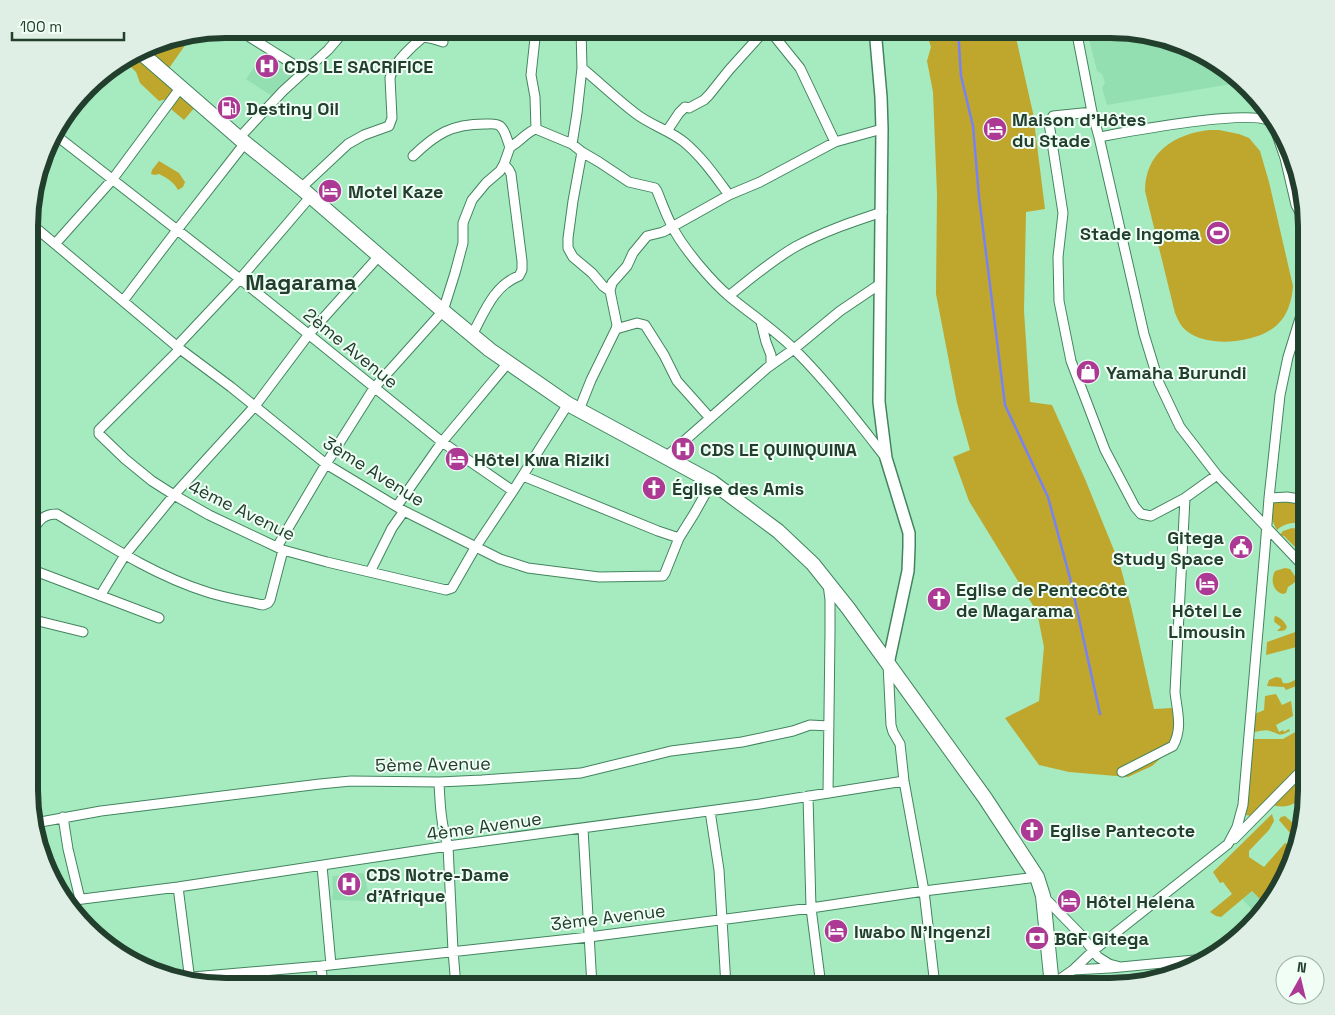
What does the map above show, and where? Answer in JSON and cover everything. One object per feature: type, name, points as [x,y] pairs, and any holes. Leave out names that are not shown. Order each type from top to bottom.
[{"type":"main road","points":[[145,56],[443,311],[508,363],[574,407],[712,482],[778,531],[814,564],[985,798],[1038,878],[1043,896],[1051,978]]},
{"type":"street","points":[[251,38],[304,71]]},
{"type":"street","points":[[123,301],[242,141],[283,91],[328,50],[338,38]]},
{"type":"street","points":[[178,347],[240,279],[306,192],[348,144],[389,126],[392,118],[391,72],[422,38]]},
{"type":"street","points":[[432,38],[443,42]]},
{"type":"street","points":[[535,38],[532,75],[536,97],[536,129]]},
{"type":"street","points":[[572,144],[582,68],[581,38]]},
{"type":"street","points":[[667,131],[684,107],[689,108],[709,95],[758,38]]},
{"type":"street","points":[[776,38],[800,68],[835,142]]},
{"type":"street","points":[[876,38],[882,128],[879,402],[886,458],[909,533],[910,547],[908,571],[888,664],[890,720],[893,732],[900,744],[904,781],[924,891],[934,978]]},
{"type":"street","points":[[1078,38],[1092,112],[1144,334],[1158,383],[1180,427],[1217,475],[1298,561]]},
{"type":"street","points":[[582,68],[647,122],[667,131],[684,142],[729,194]]},
{"type":"street","points":[[55,244],[112,180],[181,87]]},
{"type":"street","points":[[1092,112],[1053,116],[1050,122],[1064,213],[1058,257],[1058,301],[1071,361],[1105,450],[1138,512],[1151,516],[1185,498],[1217,475]]},
{"type":"street","points":[[1099,137],[1213,120],[1264,119]]},
{"type":"street","points":[[38,523],[48,514],[57,514],[125,555],[173,580],[208,593],[264,605],[268,603],[280,549],[326,464],[374,388],[443,311],[463,243],[463,223],[472,200],[486,183],[500,171],[510,147],[500,126],[488,124],[467,125],[442,132],[428,141],[413,156]]},
{"type":"street","points":[[474,548],[591,380],[616,330],[616,320],[610,291],[612,283],[627,266],[633,253],[644,238],[672,228],[729,194],[760,182],[835,142],[882,128]]},
{"type":"street","points":[[510,147],[527,133],[536,129],[572,144],[630,182],[655,188],[658,191],[672,228],[696,261],[720,288],[761,322],[773,329],[794,349],[829,386],[886,458]]},
{"type":"street","name":"2ème Avenue","points":[[59,138],[240,279],[442,442],[514,491]]},
{"type":"street","points":[[582,152],[578,167],[568,248],[573,257],[610,291]]},
{"type":"street","points":[[1283,153],[1296,206]]},
{"type":"street","points":[[472,334],[501,287],[519,276],[522,270],[511,174],[504,164]]},
{"type":"street","points":[[729,296],[756,273],[794,247],[830,230],[882,212]]},
{"type":"street","name":"3ème Avenue","points":[[38,230],[178,347],[326,464],[400,509],[474,548],[500,559],[528,568],[599,577],[660,576],[665,573],[679,538],[712,482]]},
{"type":"street","points":[[100,596],[125,555],[174,495],[255,406],[308,334],[379,256]]},
{"type":"street","points":[[666,458],[771,365],[794,349],[840,311],[880,284]]},
{"type":"street","points":[[761,322],[771,355],[771,365]]},
{"type":"street","points":[[616,330],[637,323],[645,325],[677,380],[710,418]]},
{"type":"street","points":[[1228,844],[1237,827],[1243,805],[1266,528],[1278,415],[1284,373],[1298,326]]},
{"type":"street","name":"4ème Avenue","points":[[178,347],[132,398],[99,430],[99,434],[152,481],[209,515],[280,549],[327,562],[450,590],[474,548]]},
{"type":"street","points":[[370,572],[400,509],[442,442],[508,363]]},
{"type":"street","points":[[523,476],[679,538]]},
{"type":"street","points":[[1122,772],[1172,746],[1179,732],[1175,692],[1185,498]]},
{"type":"street","points":[[1269,498],[1298,499]]},
{"type":"street","points":[[38,571],[159,618]]},
{"type":"street","points":[[828,581],[830,600],[828,793]]},
{"type":"street","points":[[38,621],[83,632]]},
{"type":"street","name":"5ème Avenue","points":[[40,822],[110,810],[320,784],[439,782],[581,773],[671,751],[742,742],[793,731],[810,725],[828,726]]},
{"type":"street","points":[[1062,978],[1094,950],[1228,844],[1298,774]]},
{"type":"street","name":"4ème Avenue","points":[[73,900],[178,887],[448,846],[710,811],[904,781]]},
{"type":"street","points":[[439,782],[441,818],[448,846],[455,978]]},
{"type":"street","points":[[808,796],[811,908],[820,978]]},
{"type":"street","points":[[710,811],[719,870],[726,978]]},
{"type":"street","points":[[63,817],[68,849],[80,899]]},
{"type":"street","points":[[583,829],[592,978]]},
{"type":"street","points":[[322,866],[331,965]]},
{"type":"street","name":"3ème Avenue","points":[[210,977],[589,937],[924,891],[1038,878]]},
{"type":"street","points":[[178,887],[186,973]]},
{"type":"street","points":[[1043,896],[1094,950],[1098,957],[1110,964],[1130,966]]},
{"type":"street","points":[[1073,970],[1186,961]]},
{"type":"street","points":[[321,966],[322,978]]},
{"type":"shaded area","points":[[928,38],[1016,38],[1033,113],[1045,209],[1026,212],[1024,311],[1030,402],[1052,405],[1120,565],[1154,709],[1172,708],[1176,728],[1170,750],[1152,766],[1128,777],[1069,772],[1039,765],[1005,718],[1039,701],[1044,647],[1037,612],[969,501],[953,457],[970,450],[957,403],[936,294],[937,195],[933,92],[927,61],[931,47]]},
{"type":"shaded area","points":[[1089,38],[1134,39],[1170,47],[1193,57],[1214,69],[1233,84],[1107,105],[1102,88],[1105,83],[1102,74],[1097,71]]},
{"type":"shaded area","points":[[188,41],[167,71],[149,54],[165,47]]},
{"type":"shaded area","name":"CDS LE SACRIFICE","points":[[262,56],[296,77],[275,98],[246,79]]},
{"type":"shaded area","points":[[139,59],[176,89],[166,99],[159,101],[140,83],[136,72],[128,64]]},
{"type":"shaded area","points":[[180,95],[196,106],[184,120],[171,107]]},
{"type":"shaded area","name":"Stade Ingoma","points":[[1209,130],[1239,134],[1249,138],[1260,151],[1293,286],[1289,307],[1277,325],[1258,336],[1233,341],[1220,342],[1197,337],[1188,332],[1180,323],[1175,313],[1145,191],[1146,178],[1150,166],[1164,148],[1184,136]]},
{"type":"shaded area","points":[[159,161],[179,173],[185,182],[183,187],[178,190],[165,177],[159,174],[151,174]]},
{"type":"shaded area","points":[[1275,500],[1298,502],[1298,523],[1284,525],[1277,530],[1273,523],[1272,508]]},
{"type":"shaded area","points":[[1292,528],[1298,529],[1298,550],[1284,536],[1280,535],[1283,531]]},
{"type":"shaded area","points":[[1285,568],[1290,569],[1297,579],[1288,587],[1286,593],[1283,594],[1273,585],[1273,578],[1275,571]]},
{"type":"shaded area","points":[[1275,616],[1285,623],[1287,627],[1285,630],[1277,631],[1281,627],[1275,622]]},
{"type":"shaded area","points":[[1298,631],[1298,647],[1266,655],[1267,642]]},
{"type":"shaded area","points":[[1276,677],[1281,678],[1283,683],[1292,682],[1298,678],[1298,685],[1286,690],[1284,687],[1267,686],[1269,680]]},
{"type":"shaded area","points":[[1276,694],[1282,705],[1291,701],[1293,716],[1276,725],[1279,732],[1289,729],[1290,731],[1281,734],[1268,730],[1253,732],[1255,714],[1264,710],[1265,696]]},
{"type":"shaded area","points":[[1298,731],[1298,767],[1251,816],[1246,815],[1253,739],[1283,739]]},
{"type":"shaded area","points":[[1298,781],[1297,801],[1284,806],[1275,806]]},
{"type":"shaded area","points":[[1272,814],[1274,821],[1269,830],[1249,851],[1249,857],[1264,867],[1285,843],[1289,845],[1278,873],[1261,900],[1252,891],[1221,917],[1216,916],[1210,912],[1232,894],[1223,882],[1220,883],[1213,872]]},
{"type":"shaded area","points":[[1285,816],[1294,824],[1292,835],[1279,820]]},
{"type":"shaded area","name":"CDS Notre-Dame d'Afrique","points":[[364,873],[370,901],[332,900],[332,876]]},
{"type":"shaded area","points":[[1252,891],[1261,900],[1253,911],[1242,899]]},
{"type":"waterway","points":[[959,38],[961,76],[973,126],[979,197],[1005,405],[1048,497],[1070,578],[1100,714]]},
{"type":"place","name":"CDS LE SACRIFICE","points":[[267,66]]},
{"type":"place","name":"Destiny Oil","points":[[229,108]]},
{"type":"place","name":"Maison d'Hôtes du Stade","points":[[995,129]]},
{"type":"place","name":"Motel Kaze","points":[[330,191]]},
{"type":"place","name":"Stade Ingoma","points":[[1218,233]]},
{"type":"place","name":"Yamaha Burundi","points":[[1088,372]]},
{"type":"place","name":"CDS LE QUINQUINA","points":[[683,449]]},
{"type":"place","name":"Hôtel Kwa Riziki","points":[[457,459]]},
{"type":"place","name":"Église des Amis","points":[[654,488]]},
{"type":"place","name":"Gitega Study Space","points":[[1241,547]]},
{"type":"place","name":"Hôtel Le Limousin","points":[[1207,584]]},
{"type":"place","name":"Eglise de Pentecôte de Magarama","points":[[939,599]]},
{"type":"place","name":"Eglise Pantecote","points":[[1032,830]]},
{"type":"place","name":"CDS Notre-Dame d'Afrique","points":[[349,884]]},
{"type":"place","name":"Hôtel Helena","points":[[1069,901]]},
{"type":"place","name":"Iwabo N'Ingenzi","points":[[836,931]]},
{"type":"place","name":"BGF Gitega","points":[[1037,938]]},
{"type":"district","name":"Magarama","points":[[301,282]]}]
